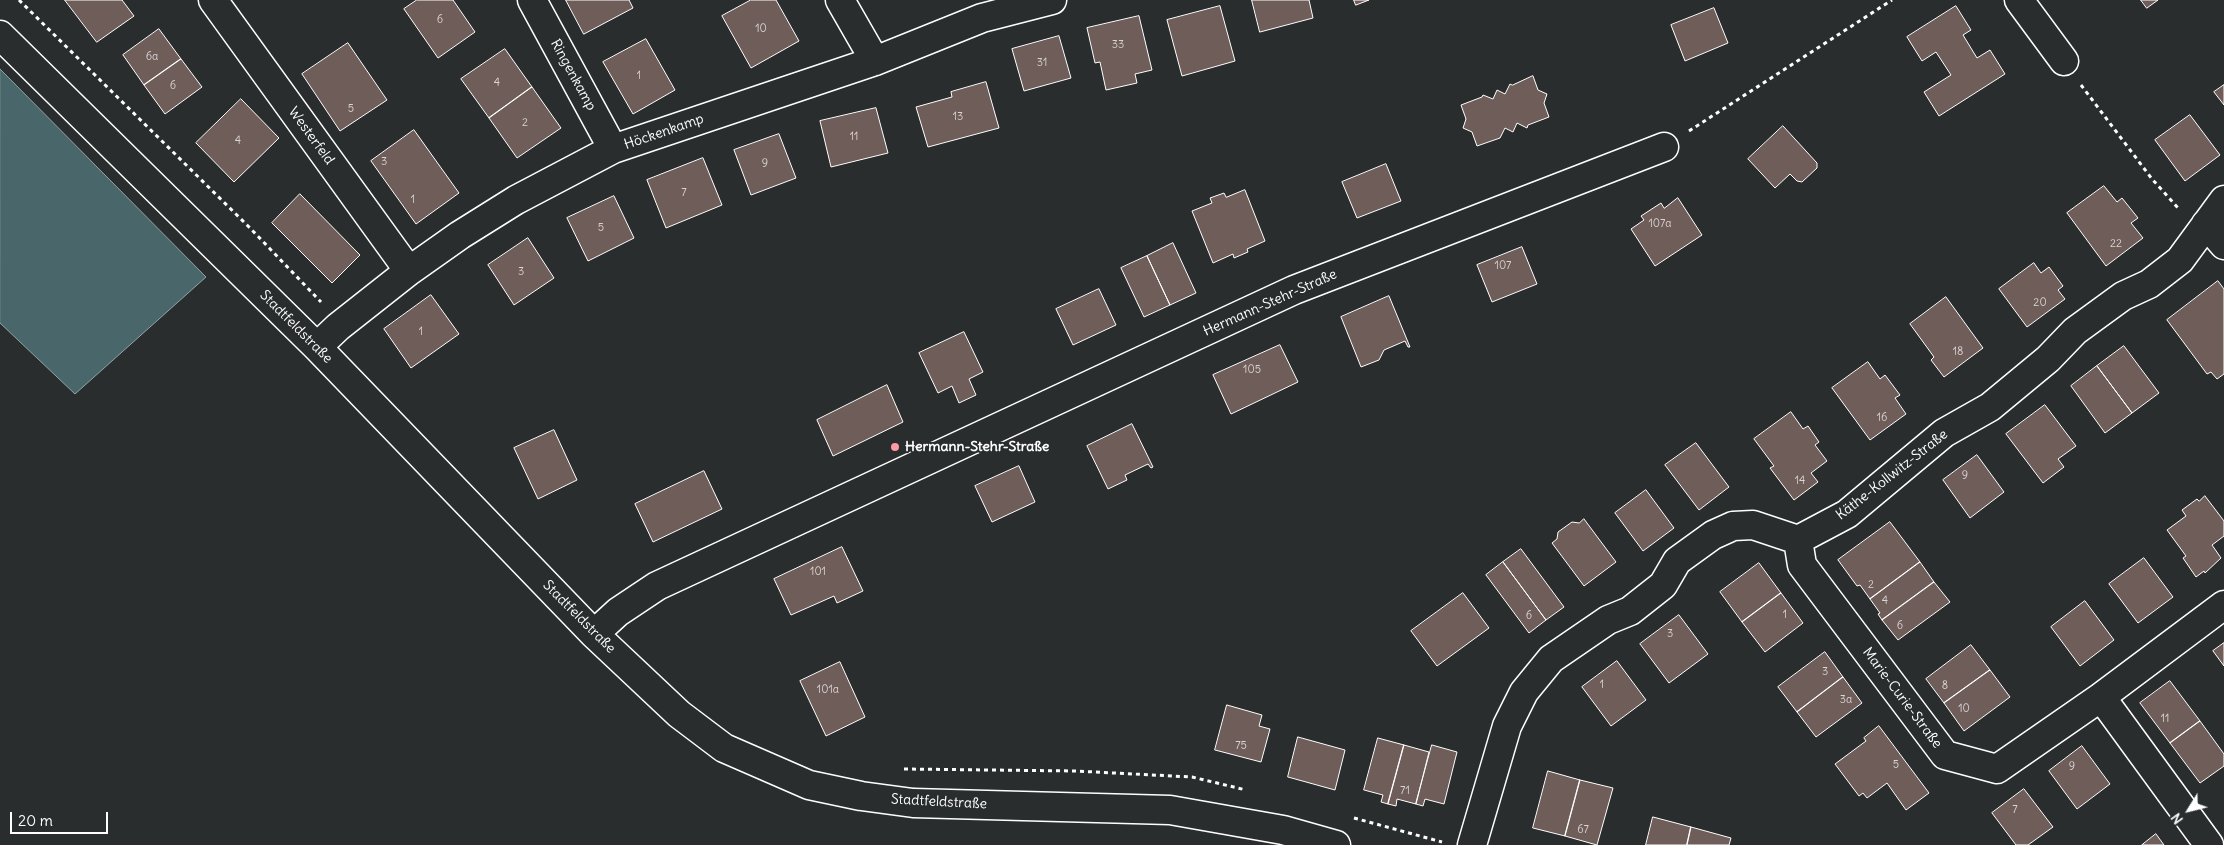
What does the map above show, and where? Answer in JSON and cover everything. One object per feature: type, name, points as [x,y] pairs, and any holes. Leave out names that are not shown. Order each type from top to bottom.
[{"type":"street","name":"Westerfeld","points":[[213,0],[410,271]]},
{"type":"street","name":"Ringenkamp","points":[[532,0],[614,149]]},
{"type":"street","points":[[840,0],[875,61]]},
{"type":"street","name":"Höckenkamp","points":[[317,347],[410,271],[460,236],[516,200],[614,149],[875,61],[982,18],[1052,0]]},
{"type":"street","points":[[2018,0],[2064,60]]},
{"type":"street","name":"Stadtfeldstraße","points":[[0,35],[317,347],[594,634],[679,714],[724,748],[761,766],[809,785],[861,796],[913,803],[1170,810],[1283,830],[1336,845]]},
{"type":"street","name":"Hermann-Stehr-Straße","points":[[594,634],[618,612],[657,586],[1294,290],[1664,147]]},
{"type":"street","name":"Käthe-Kollwitz-Straße","points":[[1798,540],[1846,514],[1944,433],[1990,407],[2048,359],[2075,331],[2122,296],[2149,284],[2180,260],[2224,200]]},
{"type":"street","points":[[2206,224],[2224,245]]},
{"type":"street","points":[[1472,845],[1507,726],[1524,692],[1551,659],[1608,620],[1630,611],[1663,585],[1677,561],[1713,535],[1733,526],[1753,525],[1798,540]]},
{"type":"street","name":"Marie-Curie-Straße","points":[[1798,540],[1802,565],[1945,755],[1997,769],[2100,697],[2224,605]]},
{"type":"street","points":[[2100,697],[2209,845]]},
{"type":"path","points":[[1664,147],[1892,0]]},
{"type":"path","points":[[2064,60],[2152,179],[2176,208],[2206,224]]},
{"type":"path","points":[[900,769],[1075,771],[1192,776],[1255,792]]},
{"type":"path","points":[[1349,817],[1443,843],[1444,845]]},
{"type":"water","points":[[0,69],[206,277],[75,394],[0,323]]},
{"type":"building","points":[[65,0],[122,0],[134,16],[97,42]]},
{"type":"building","points":[[417,0],[453,0],[475,32],[438,58],[404,9]]},
{"type":"building","points":[[566,0],[629,0],[633,8],[584,34]]},
{"type":"building","points":[[751,0],[776,0],[799,41],[751,68],[722,16]]},
{"type":"building","points":[[1252,0],[1309,0],[1313,18],[1260,32]]},
{"type":"building","points":[[1354,0],[1369,0],[1356,5]]},
{"type":"building","points":[[2141,0],[2158,0],[2147,8]]},
{"type":"building","points":[[1220,6],[1235,61],[1182,76],[1167,20]]},
{"type":"building","points":[[1956,6],[1971,30],[1963,35],[1977,58],[1990,50],[2005,74],[1939,116],[1924,92],[1951,75],[1936,52],[1922,61],[1907,37]]},
{"type":"building","points":[[1714,8],[1728,43],[1685,61],[1671,25]]},
{"type":"building","points":[[1139,16],[1152,70],[1135,74],[1137,83],[1106,90],[1100,62],[1095,63],[1087,28]]},
{"type":"building","points":[[159,29],[181,59],[144,85],[123,55]]},
{"type":"building","points":[[1059,36],[1071,78],[1024,91],[1012,49]]},
{"type":"building","points":[[646,39],[675,90],[633,114],[603,62]]},
{"type":"building","points":[[348,43],[387,100],[340,131],[302,74]]},
{"type":"building","points":[[505,49],[532,87],[489,118],[461,79]]},
{"type":"building","points":[[181,59],[202,87],[165,114],[144,85]]},
{"type":"building","points":[[1533,76],[1538,90],[1547,94],[1544,103],[1549,117],[1528,125],[1527,128],[1517,123],[1513,132],[1505,128],[1500,138],[1477,146],[1472,132],[1463,128],[1466,119],[1461,105],[1483,95],[1493,99],[1497,90],[1505,94],[1510,84],[1512,85]]},
{"type":"building","points":[[986,82],[999,128],[928,147],[916,107],[952,97],[951,92]]},
{"type":"building","points":[[2224,85],[2224,105],[2214,92]]},
{"type":"building","points":[[532,87],[561,128],[517,158],[489,118]]},
{"type":"building","points":[[241,99],[279,138],[234,182],[196,143]]},
{"type":"building","points":[[876,108],[888,153],[831,167],[820,121]]},
{"type":"building","points":[[2190,115],[2220,155],[2185,181],[2155,140]]},
{"type":"building","points":[[1783,126],[1817,163],[1817,168],[1802,182],[1797,181],[1790,174],[1775,188],[1748,159]]},
{"type":"building","points":[[414,130],[459,193],[416,224],[371,161]]},
{"type":"building","points":[[779,134],[796,178],[751,195],[734,150]]},
{"type":"building","points":[[703,158],[722,205],[666,228],[647,180]]},
{"type":"building","points":[[1386,164],[1401,201],[1357,218],[1342,182]]},
{"type":"building","points":[[2104,186],[2117,202],[2122,198],[2138,218],[2131,223],[2143,238],[2106,266],[2067,213]]},
{"type":"building","points":[[1245,190],[1265,241],[1247,249],[1248,252],[1234,258],[1233,254],[1213,263],[1192,211],[1212,203],[1210,198],[1224,193],[1226,197]]},
{"type":"building","points":[[300,194],[360,255],[332,283],[272,223]]},
{"type":"building","points":[[614,196],[634,238],[588,261],[567,218]]},
{"type":"building","points":[[1678,198],[1702,235],[1655,266],[1631,229],[1644,220],[1641,216],[1661,203],[1664,208]]},
{"type":"building","points":[[528,238],[554,278],[514,305],[488,265]]},
{"type":"building","points":[[1173,243],[1196,293],[1170,305],[1147,256]]},
{"type":"building","points":[[1522,247],[1537,284],[1492,302],[1477,265]]},
{"type":"building","points":[[1147,256],[1170,305],[1144,317],[1121,268]]},
{"type":"building","points":[[2034,263],[2041,273],[2049,267],[2063,286],[2058,290],[2065,299],[2027,327],[1999,289]]},
{"type":"building","points":[[2218,281],[2224,289],[2224,374],[2217,379],[2211,372],[2207,374],[2167,320]]},
{"type":"building","points":[[1099,289],[1116,325],[1073,345],[1056,309]]},
{"type":"building","points":[[431,295],[459,334],[411,368],[384,329]]},
{"type":"building","points":[[1389,296],[1410,347],[1408,347],[1405,341],[1384,350],[1379,360],[1361,367],[1341,317]]},
{"type":"building","points":[[1946,297],[1983,348],[1944,377],[1931,360],[1934,357],[1910,324]]},
{"type":"building","points":[[964,332],[983,372],[969,379],[976,395],[959,403],[952,386],[938,393],[919,353]]},
{"type":"building","points":[[1280,345],[1298,382],[1231,414],[1213,375]]},
{"type":"building","points":[[2124,346],[2159,393],[2132,413],[2097,366]]},
{"type":"building","points":[[1868,362],[1880,379],[1885,375],[1900,395],[1895,398],[1906,414],[1870,440],[1832,388]]},
{"type":"building","points":[[2097,366],[2132,413],[2105,433],[2071,386]]},
{"type":"building","points":[[887,385],[903,422],[833,456],[817,420]]},
{"type":"building","points":[[2045,405],[2076,446],[2058,459],[2064,467],[2043,483],[2006,434]]},
{"type":"building","points":[[1791,412],[1803,429],[1808,426],[1819,442],[1815,445],[1827,461],[1811,473],[1818,482],[1794,500],[1770,468],[1774,466],[1754,439]]},
{"type":"building","points":[[1132,424],[1153,467],[1151,468],[1148,464],[1125,475],[1127,480],[1108,489],[1087,446]]},
{"type":"building","points":[[554,430],[577,480],[538,499],[514,448]]},
{"type":"building","points":[[1696,443],[1729,487],[1699,510],[1665,465]]},
{"type":"building","points":[[1977,455],[2004,492],[1970,518],[1943,480]]},
{"type":"building","points":[[1019,466],[1035,502],[992,522],[975,486]]},
{"type":"building","points":[[704,471],[722,509],[653,542],[635,504]]},
{"type":"building","points":[[1646,490],[1674,528],[1643,551],[1615,513]]},
{"type":"building","points":[[2205,496],[2224,521],[2224,536],[2212,545],[2221,558],[2205,573],[2204,571],[2196,577],[2183,558],[2186,556],[2167,530],[2186,516],[2182,510],[2197,499],[2199,501]]},
{"type":"building","points":[[1584,519],[1616,562],[1584,586],[1552,543],[1557,539],[1558,532],[1572,522],[1579,523]]},
{"type":"building","points":[[1890,522],[1920,562],[1870,599],[1860,585],[1857,586],[1838,560]]},
{"type":"building","points":[[842,547],[863,591],[837,603],[834,596],[791,615],[774,579]]},
{"type":"building","points":[[1521,549],[1564,607],[1546,620],[1503,562]]},
{"type":"building","points":[[2144,558],[2173,597],[2138,623],[2109,584]]},
{"type":"building","points":[[1503,562],[1546,620],[1529,633],[1486,575]]},
{"type":"building","points":[[1920,562],[1934,582],[1882,620],[1878,614],[1880,613],[1870,599]]},
{"type":"building","points":[[1759,563],[1781,593],[1742,622],[1720,592]]},
{"type":"building","points":[[1934,582],[1950,602],[1898,640],[1882,620]]},
{"type":"building","points":[[1463,593],[1489,628],[1437,666],[1411,631]]},
{"type":"building","points":[[1781,593],[1803,623],[1765,652],[1742,622]]},
{"type":"building","points":[[2085,601],[2114,640],[2080,666],[2051,627]]},
{"type":"building","points":[[1679,615],[1708,654],[1669,683],[1640,644]]},
{"type":"building","points":[[2224,643],[2224,666],[2213,651]]},
{"type":"building","points":[[1971,645],[1990,670],[1944,703],[1926,679]]},
{"type":"building","points":[[1825,652],[1843,677],[1797,712],[1778,687]]},
{"type":"building","points":[[1617,661],[1646,700],[1611,726],[1582,687]]},
{"type":"building","points":[[840,662],[865,717],[826,736],[800,681]]},
{"type":"building","points":[[1990,670],[2010,697],[1964,731],[1944,703]]},
{"type":"building","points":[[1843,677],[1862,703],[1816,737],[1797,712]]},
{"type":"building","points":[[2170,681],[2200,721],[2170,743],[2140,703]]},
{"type":"building","points":[[1227,705],[1262,715],[1259,726],[1270,729],[1261,762],[1215,750]]},
{"type":"building","points":[[2200,721],[2224,754],[2224,766],[2200,783],[2170,743]]},
{"type":"building","points":[[1879,726],[1929,793],[1906,810],[1887,783],[1867,798],[1863,793],[1859,796],[1835,764],[1866,741],[1864,738]]},
{"type":"building","points":[[1298,737],[1345,750],[1335,790],[1288,777]]},
{"type":"building","points":[[1378,738],[1404,745],[1388,804],[1381,802],[1383,795],[1364,790]]},
{"type":"building","points":[[1404,745],[1429,752],[1416,804],[1397,799],[1396,806],[1388,804]]},
{"type":"building","points":[[1432,745],[1457,752],[1444,804],[1425,799],[1423,806],[1416,804]]},
{"type":"building","points":[[2082,746],[2110,784],[2077,809],[2049,771]]},
{"type":"building","points":[[1548,771],[1580,780],[1565,836],[1533,828]]},
{"type":"building","points":[[1580,780],[1613,788],[1597,845],[1565,836]]},
{"type":"building","points":[[2024,789],[2053,827],[2028,845],[2016,845],[1992,813]]},
{"type":"building","points":[[1653,817],[1691,827],[1687,845],[1646,845]]},
{"type":"building","points":[[1691,827],[1731,838],[1729,845],[1687,845]]},
{"type":"building","points":[[2156,834],[2164,845],[2142,845]]},
{"type":"place","name":"Hermann-Stehr-Straße","points":[[895,447]]}]
